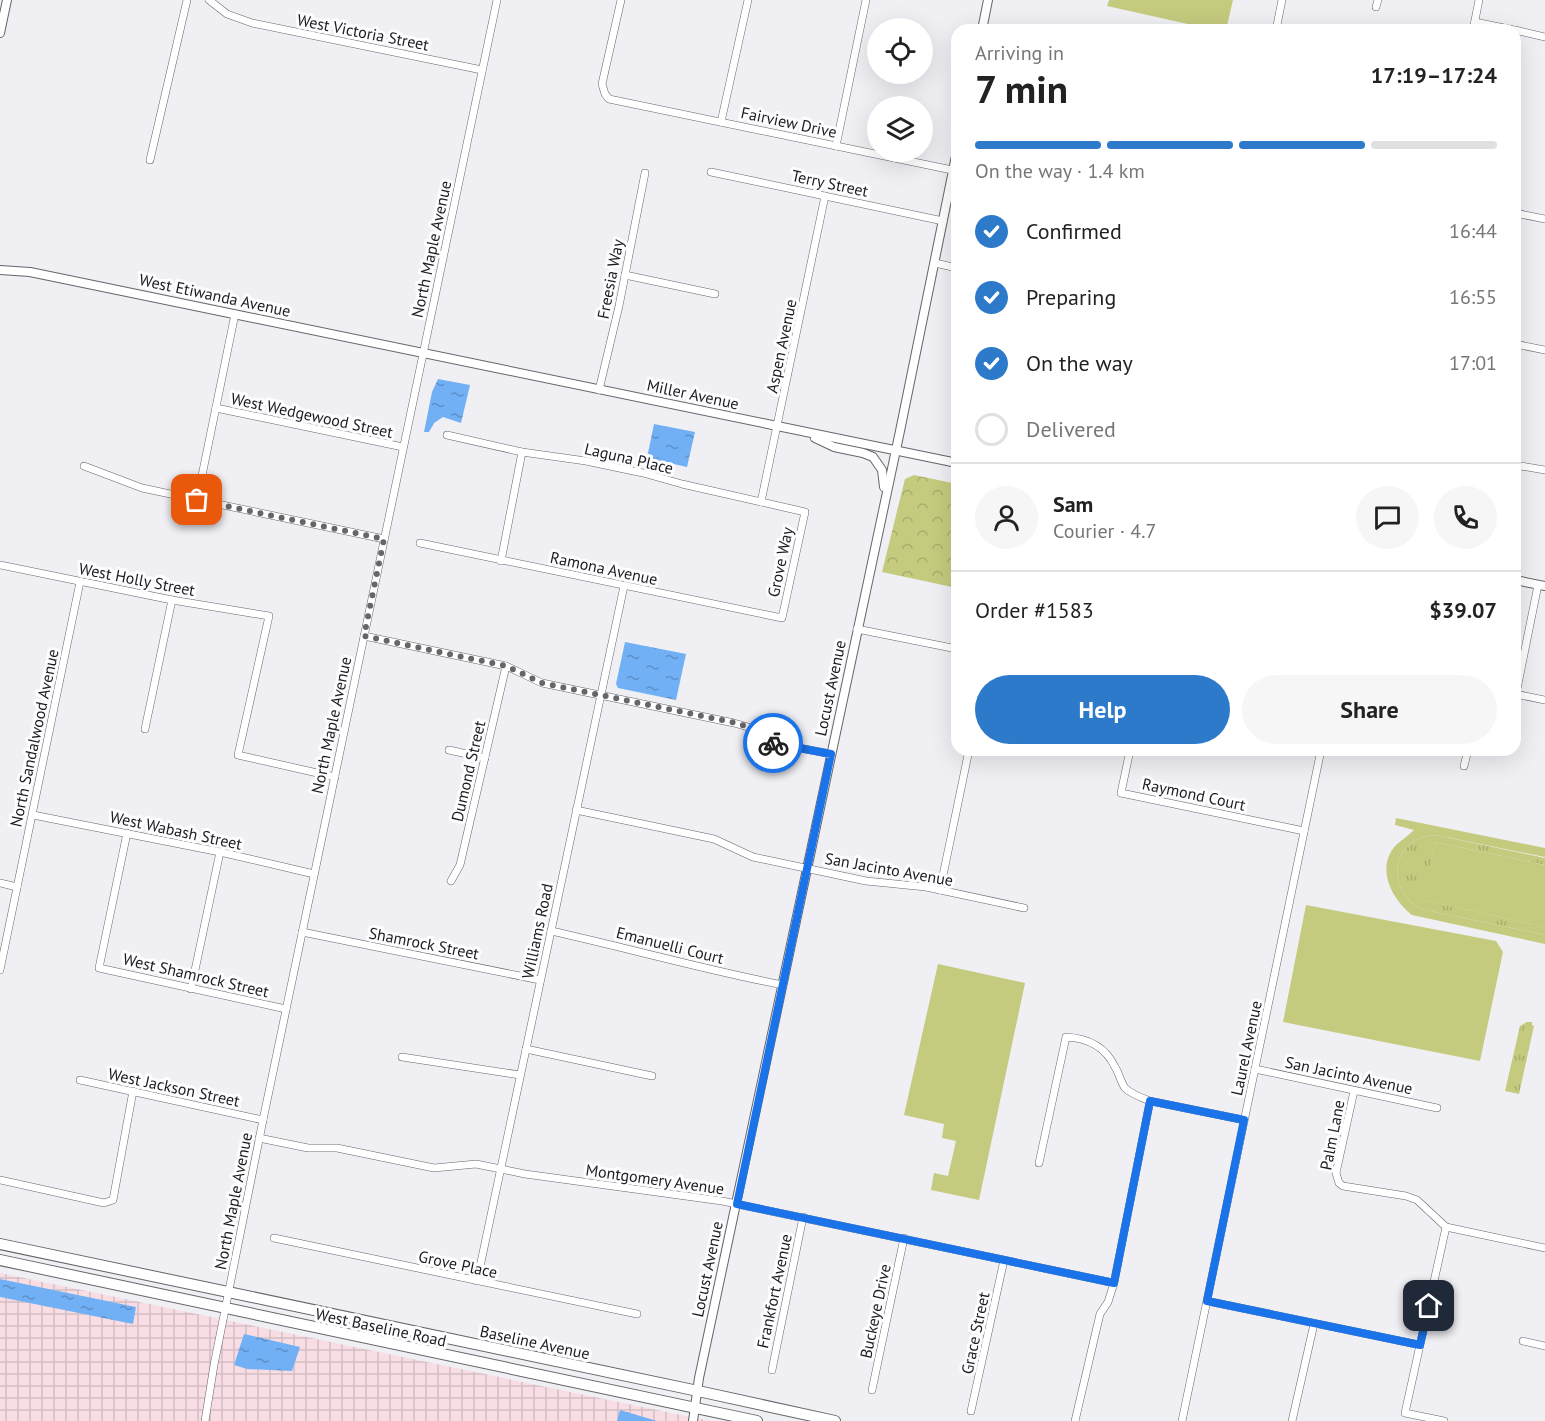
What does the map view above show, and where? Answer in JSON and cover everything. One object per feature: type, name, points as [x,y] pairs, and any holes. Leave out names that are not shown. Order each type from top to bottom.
[{"type":"main road","points":[[0,1245],[229,1293]]},
{"type":"main road","name":"West Baseline Road","points":[[0,1260],[757,1421]]},
{"type":"main road","name":"Baseline Avenue","points":[[229,1293],[698,1390],[835,1421]]},
{"type":"street","points":[[0,33],[7,0]]},
{"type":"street","points":[[150,160],[187,0]]},
{"type":"street","name":"West Victoria Street","points":[[209,0],[227,14],[252,23],[482,70]]},
{"type":"street","name":"North Maple Avenue","points":[[205,1421],[259,1138],[497,0]]},
{"type":"street","name":"Fairview Drive","points":[[621,0],[602,84],[609,99],[951,170]]},
{"type":"street","points":[[721,122],[748,0]]},
{"type":"street","points":[[836,146],[866,0]]},
{"type":"street","points":[[983,24],[988,0]]},
{"type":"street","points":[[1277,24],[1282,0]]},
{"type":"street","points":[[1479,0],[1475,22],[1485,24]]},
{"type":"street","points":[[1521,32],[1545,37]]},
{"type":"street","name":"Terry Street","points":[[711,172],[943,221]]},
{"type":"street","name":"Freesia Way","points":[[599,390],[645,173]]},
{"type":"street","name":"Locust Avenue","points":[[693,1421],[951,188]]},
{"type":"street","name":"Aspen Avenue","points":[[761,502],[825,196]]},
{"type":"street","points":[[1521,214],[1545,219]]},
{"type":"street","points":[[935,263],[951,267]]},
{"type":"street","name":"West Etiwanda Avenue","points":[[0,270],[30,272],[423,354]]},
{"type":"street","points":[[625,275],[715,294]]},
{"type":"street","points":[[197,500],[235,315]]},
{"type":"street","points":[[1521,345],[1545,350]]},
{"type":"street","name":"Miller Avenue","points":[[423,354],[951,462]]},
{"type":"street","name":"West Wedgewood Street","points":[[216,408],[403,447]]},
{"type":"street","points":[[801,431],[834,447],[873,457],[882,470],[885,496]]},
{"type":"street","name":"Laguna Place","points":[[447,435],[522,452],[586,461],[805,512]]},
{"type":"street","points":[[501,561],[522,452]]},
{"type":"street","points":[[84,466],[142,488],[384,539]]},
{"type":"street","points":[[1521,466],[1545,470]]},
{"type":"street","name":"Grove Way","points":[[782,618],[805,512]]},
{"type":"street","name":"Ramona Avenue","points":[[420,543],[782,618]]},
{"type":"street","name":"West Holly Street","points":[[0,565],[172,600],[269,616],[238,755],[335,777]]},
{"type":"street","points":[[1521,581],[1542,586],[1521,673]]},
{"type":"street","name":"North Sandalwood Avenue","points":[[0,970],[80,582]]},
{"type":"street","name":"Williams Road","points":[[477,1281],[624,586]]},
{"type":"street","points":[[145,729],[172,600]]},
{"type":"street","points":[[857,629],[951,649]]},
{"type":"street","points":[[364,636],[506,666],[542,683],[741,724],[773,742],[831,754]]},
{"type":"street","name":"Dumond Street","points":[[452,881],[460,866],[506,666]]},
{"type":"street","points":[[1521,695],[1545,700]]},
{"type":"street","points":[[449,750],[485,758]]},
{"type":"street","points":[[940,890],[968,756]]},
{"type":"street","name":"Raymond Court","points":[[1129,756],[1121,793],[1304,831]]},
{"type":"street","name":"Laurel Avenue","points":[[1182,1421],[1320,756]]},
{"type":"street","points":[[1464,766],[1466,756]]},
{"type":"street","name":"San Jacinto Avenue","points":[[576,810],[708,837],[753,857],[866,881],[940,890],[1024,908]]},
{"type":"street","name":"West Wabash Street","points":[[33,815],[220,852],[314,874]]},
{"type":"street","name":"West Shamrock Street","points":[[127,833],[99,968],[286,1009]]},
{"type":"street","points":[[191,989],[220,852]]},
{"type":"street","points":[[0,883],[17,887]]},
{"type":"street","name":"Shamrock Street","points":[[302,932],[540,980]]},
{"type":"street","name":"Emanuelli Court","points":[[550,932],[633,949],[706,970],[783,985]]},
{"type":"street","points":[[1039,1163],[1066,1037],[1082,1038],[1098,1045],[1114,1063],[1125,1088],[1150,1101],[1244,1120]]},
{"type":"street","points":[[526,1049],[652,1076]]},
{"type":"street","points":[[402,1057],[520,1074]]},
{"type":"street","name":"San Jacinto Avenue","points":[[1255,1069],[1437,1108]]},
{"type":"street","name":"West Jackson Street","points":[[80,1080],[263,1120]]},
{"type":"street","points":[[0,1180],[95,1202],[113,1200],[133,1091]]},
{"type":"street","name":"Palm Lane","points":[[1354,1091],[1336,1173],[1339,1183],[1347,1187],[1417,1200],[1446,1227]]},
{"type":"street","points":[[1075,1421],[1100,1314],[1108,1302],[1114,1283],[1150,1101]]},
{"type":"street","name":"Montgomery Avenue","points":[[259,1138],[308,1148],[337,1148],[434,1168],[476,1164],[737,1204],[1114,1283]]},
{"type":"street","name":"Frankfort Avenue","points":[[772,1370],[803,1217]]},
{"type":"street","points":[[1444,1421],[1405,1413],[1446,1227],[1545,1248]]},
{"type":"street","name":"Grove Place","points":[[274,1238],[637,1314]]},
{"type":"street","name":"Buckeye Drive","points":[[872,1390],[904,1238]]},
{"type":"street","name":"Grace Street","points":[[971,1411],[1004,1260]]},
{"type":"street","points":[[1207,1301],[1420,1345]]},
{"type":"street","points":[[1292,1421],[1314,1324]]},
{"type":"street","points":[[1522,1341],[1545,1346]]},
{"type":"shaded area","points":[[0,1273],[710,1421],[0,1421]]},
{"type":"green space","points":[[1109,0],[1233,0],[1227,24],[1188,24],[1107,6]]},
{"type":"green space","points":[[914,475],[951,483],[951,587],[882,572],[905,479]]},
{"type":"green space","points":[[1396,818],[1545,848],[1545,857],[1433,835],[1413,842],[1405,850],[1400,859],[1398,878],[1406,896],[1421,909],[1545,935],[1545,944],[1412,915],[1398,901],[1387,873],[1390,854],[1396,845],[1414,830],[1395,825]]},
{"type":"green space","points":[[1436,835],[1545,858],[1545,865],[1435,842],[1423,900],[1545,927],[1545,935],[1421,909],[1412,903],[1406,896],[1398,878],[1400,859],[1413,842]]},
{"type":"green space","points":[[1435,842],[1545,865],[1545,927],[1422,900]]},
{"type":"green space","points":[[1306,905],[1496,941],[1503,952],[1480,1061],[1283,1022]]},
{"type":"green space","points":[[938,964],[1025,983],[979,1200],[931,1190],[934,1173],[948,1176],[956,1141],[942,1138],[944,1124],[904,1115]]},
{"type":"green space","points":[[1532,1022],[1534,1026],[1519,1094],[1505,1091],[1520,1026]]},
{"type":"water","points":[[438,379],[470,385],[461,423],[443,417],[434,423],[429,432],[424,432],[432,392]]},
{"type":"water","points":[[654,424],[695,432],[687,467],[647,458]]},
{"type":"water","points":[[625,642],[686,654],[676,700],[618,688],[616,684]]},
{"type":"water","points":[[0,1279],[136,1307],[133,1324],[0,1297]]},
{"type":"water","points":[[244,1334],[300,1347],[292,1371],[247,1369],[234,1365]]},
{"type":"water","points":[[620,1410],[657,1421],[617,1421]]},
{"type":"way so far","points":[[197,500],[384,539],[364,636],[506,666],[542,683],[741,724],[773,743]]},
{"type":"route","points":[[773,743],[831,754],[737,1204],[1114,1283],[1150,1101],[1244,1120],[1207,1301],[1420,1345],[1429,1306]]}]
